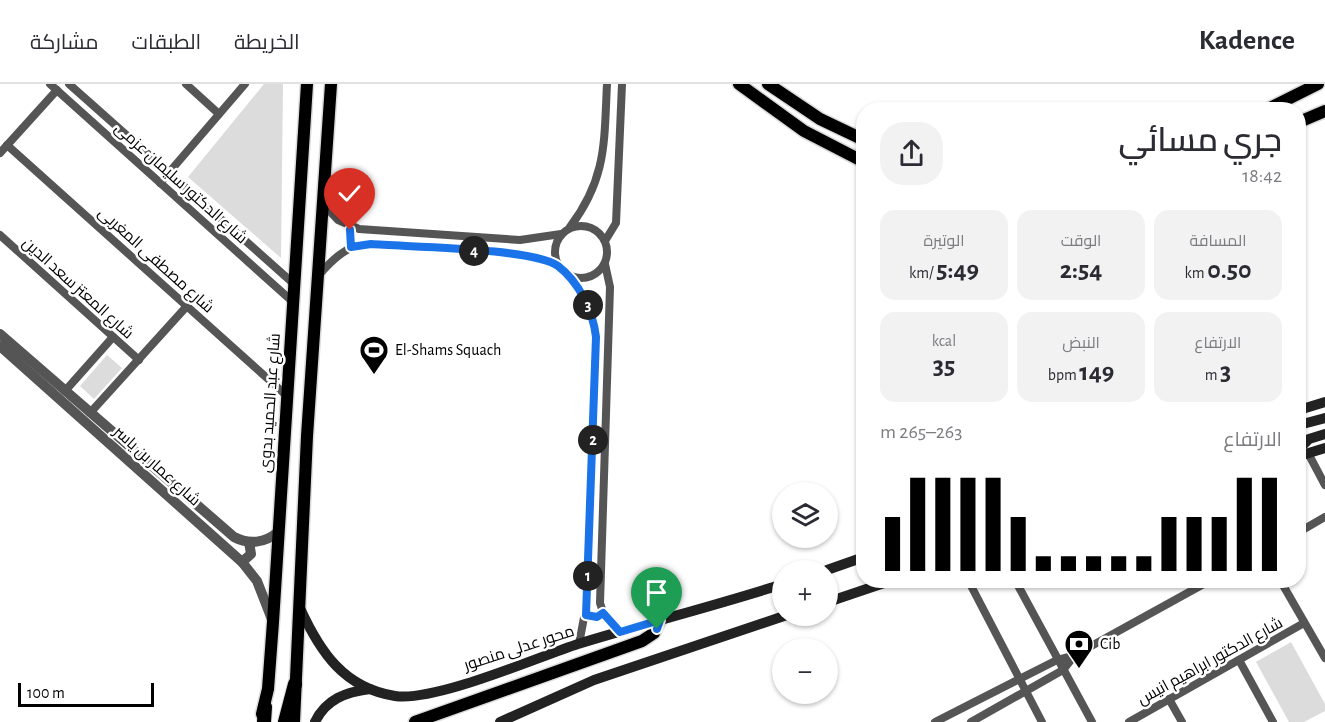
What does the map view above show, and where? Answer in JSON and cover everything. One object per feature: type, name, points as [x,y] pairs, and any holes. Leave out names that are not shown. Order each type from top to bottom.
[{"type":"highway","points":[[285,722],[296,684]]},
{"type":"highway","points":[[262,722],[265,707]]},
{"type":"main road","name":"شارع عبد الحميد بدوى","points":[[265,707],[273,622],[307,84]]},
{"type":"main road","points":[[294,722],[307,436],[331,84]]},
{"type":"main road","points":[[739,84],[804,131],[856,158]]},
{"type":"main road","points":[[768,84],[820,119],[856,136]]},
{"type":"main road","points":[[1282,102],[1318,84]]},
{"type":"main road","points":[[1306,119],[1325,111]]},
{"type":"main road","points":[[1306,408],[1325,402]]},
{"type":"main road","points":[[1306,423],[1325,418]]},
{"type":"main road","points":[[1306,446],[1310,440],[1325,434]]},
{"type":"main road","points":[[1306,452],[1325,448]]},
{"type":"main road","points":[[838,566],[856,560]]},
{"type":"main road","name":"محور عدلى منصور","points":[[300,608],[314,640],[326,658],[345,675],[370,689],[397,696],[428,694],[579,644],[772,587]]},
{"type":"main road","points":[[838,599],[869,588]]},
{"type":"main road","points":[[415,722],[642,641],[654,633],[660,620]]},
{"type":"main road","points":[[500,722],[594,680],[772,620]]},
{"type":"main road","points":[[315,722],[327,705],[340,696],[370,689]]},
{"type":"street","name":"شارع الدكتور سليمان عزمى","points":[[69,84],[294,284]]},
{"type":"street","points":[[186,84],[219,114]]},
{"type":"street","points":[[160,183],[244,84]]},
{"type":"street","points":[[322,203],[332,215],[352,227],[520,240],[561,234],[570,227],[598,181],[603,154],[608,84]]},
{"type":"street","points":[[605,241],[616,224],[622,84]]},
{"type":"street","name":"شارع الدكتور سليمان عزمى","points":[[53,87],[293,302]]},
{"type":"street","points":[[0,153],[53,87]]},
{"type":"street","name":"شارع مصطفى المغربى","points":[[7,145],[287,396]]},
{"type":"street","points":[[570,227],[582,225],[593,228],[605,241],[608,253],[605,264],[610,287],[600,603],[603,613],[620,632]]},
{"type":"street","points":[[351,247],[349,237],[352,227]]},
{"type":"street","points":[[559,266],[555,250],[561,234]]},
{"type":"street","name":"شارع المعتز سعد الدين","points":[[0,235],[139,360]]},
{"type":"street","points":[[318,276],[351,247],[371,244],[535,256],[559,266],[569,275],[590,309],[596,337],[586,615],[579,644]]},
{"type":"street","points":[[569,275],[580,278],[592,276],[605,264]]},
{"type":"street","points":[[90,413],[187,306]]},
{"type":"street","name":"شارع عمار بن ياسر","points":[[0,334],[234,537],[249,542]]},
{"type":"street","points":[[65,391],[113,337]]},
{"type":"street","name":"شارع عمار بن ياسر","points":[[0,346],[242,562],[257,580],[273,622]]},
{"type":"street","points":[[1306,459],[1325,485]]},
{"type":"street","points":[[1306,528],[1325,517]]},
{"type":"street","points":[[242,562],[251,554],[249,542],[265,540],[278,532]]},
{"type":"street","points":[[972,588],[1042,722]]},
{"type":"street","points":[[1019,588],[1092,722]]},
{"type":"street","points":[[935,722],[1057,660],[1075,655],[1196,588]]},
{"type":"street","points":[[1285,588],[1325,658]]},
{"type":"street","points":[[586,615],[597,617],[603,613]]},
{"type":"street","name":"شارع الدكتور ابراهيم انيس","points":[[1129,722],[1305,623]]},
{"type":"street","points":[[971,722],[1027,693],[1063,670],[1075,655]]},
{"type":"street","points":[[1239,660],[1273,722]]},
{"type":"street","points":[[1169,699],[1182,722]]},
{"type":"shaded area","points":[[264,84],[283,84],[281,258],[188,177]]},
{"type":"shaded area","points":[[107,355],[122,368],[94,399],[80,386]]},
{"type":"shaded area","points":[[1291,642],[1325,704],[1325,711],[1304,722],[1289,722],[1256,662]]},
{"type":"place","name":"El-Shams Squach","points":[[374,376]]},
{"type":"place","name":"Cib","points":[[1079,670]]},
{"type":"route","points":[[350,230],[351,247],[371,244],[526,255],[559,266],[569,275],[590,309],[596,337],[586,615],[593,618],[603,613],[605,618],[620,632],[660,620],[657,629]]}]
